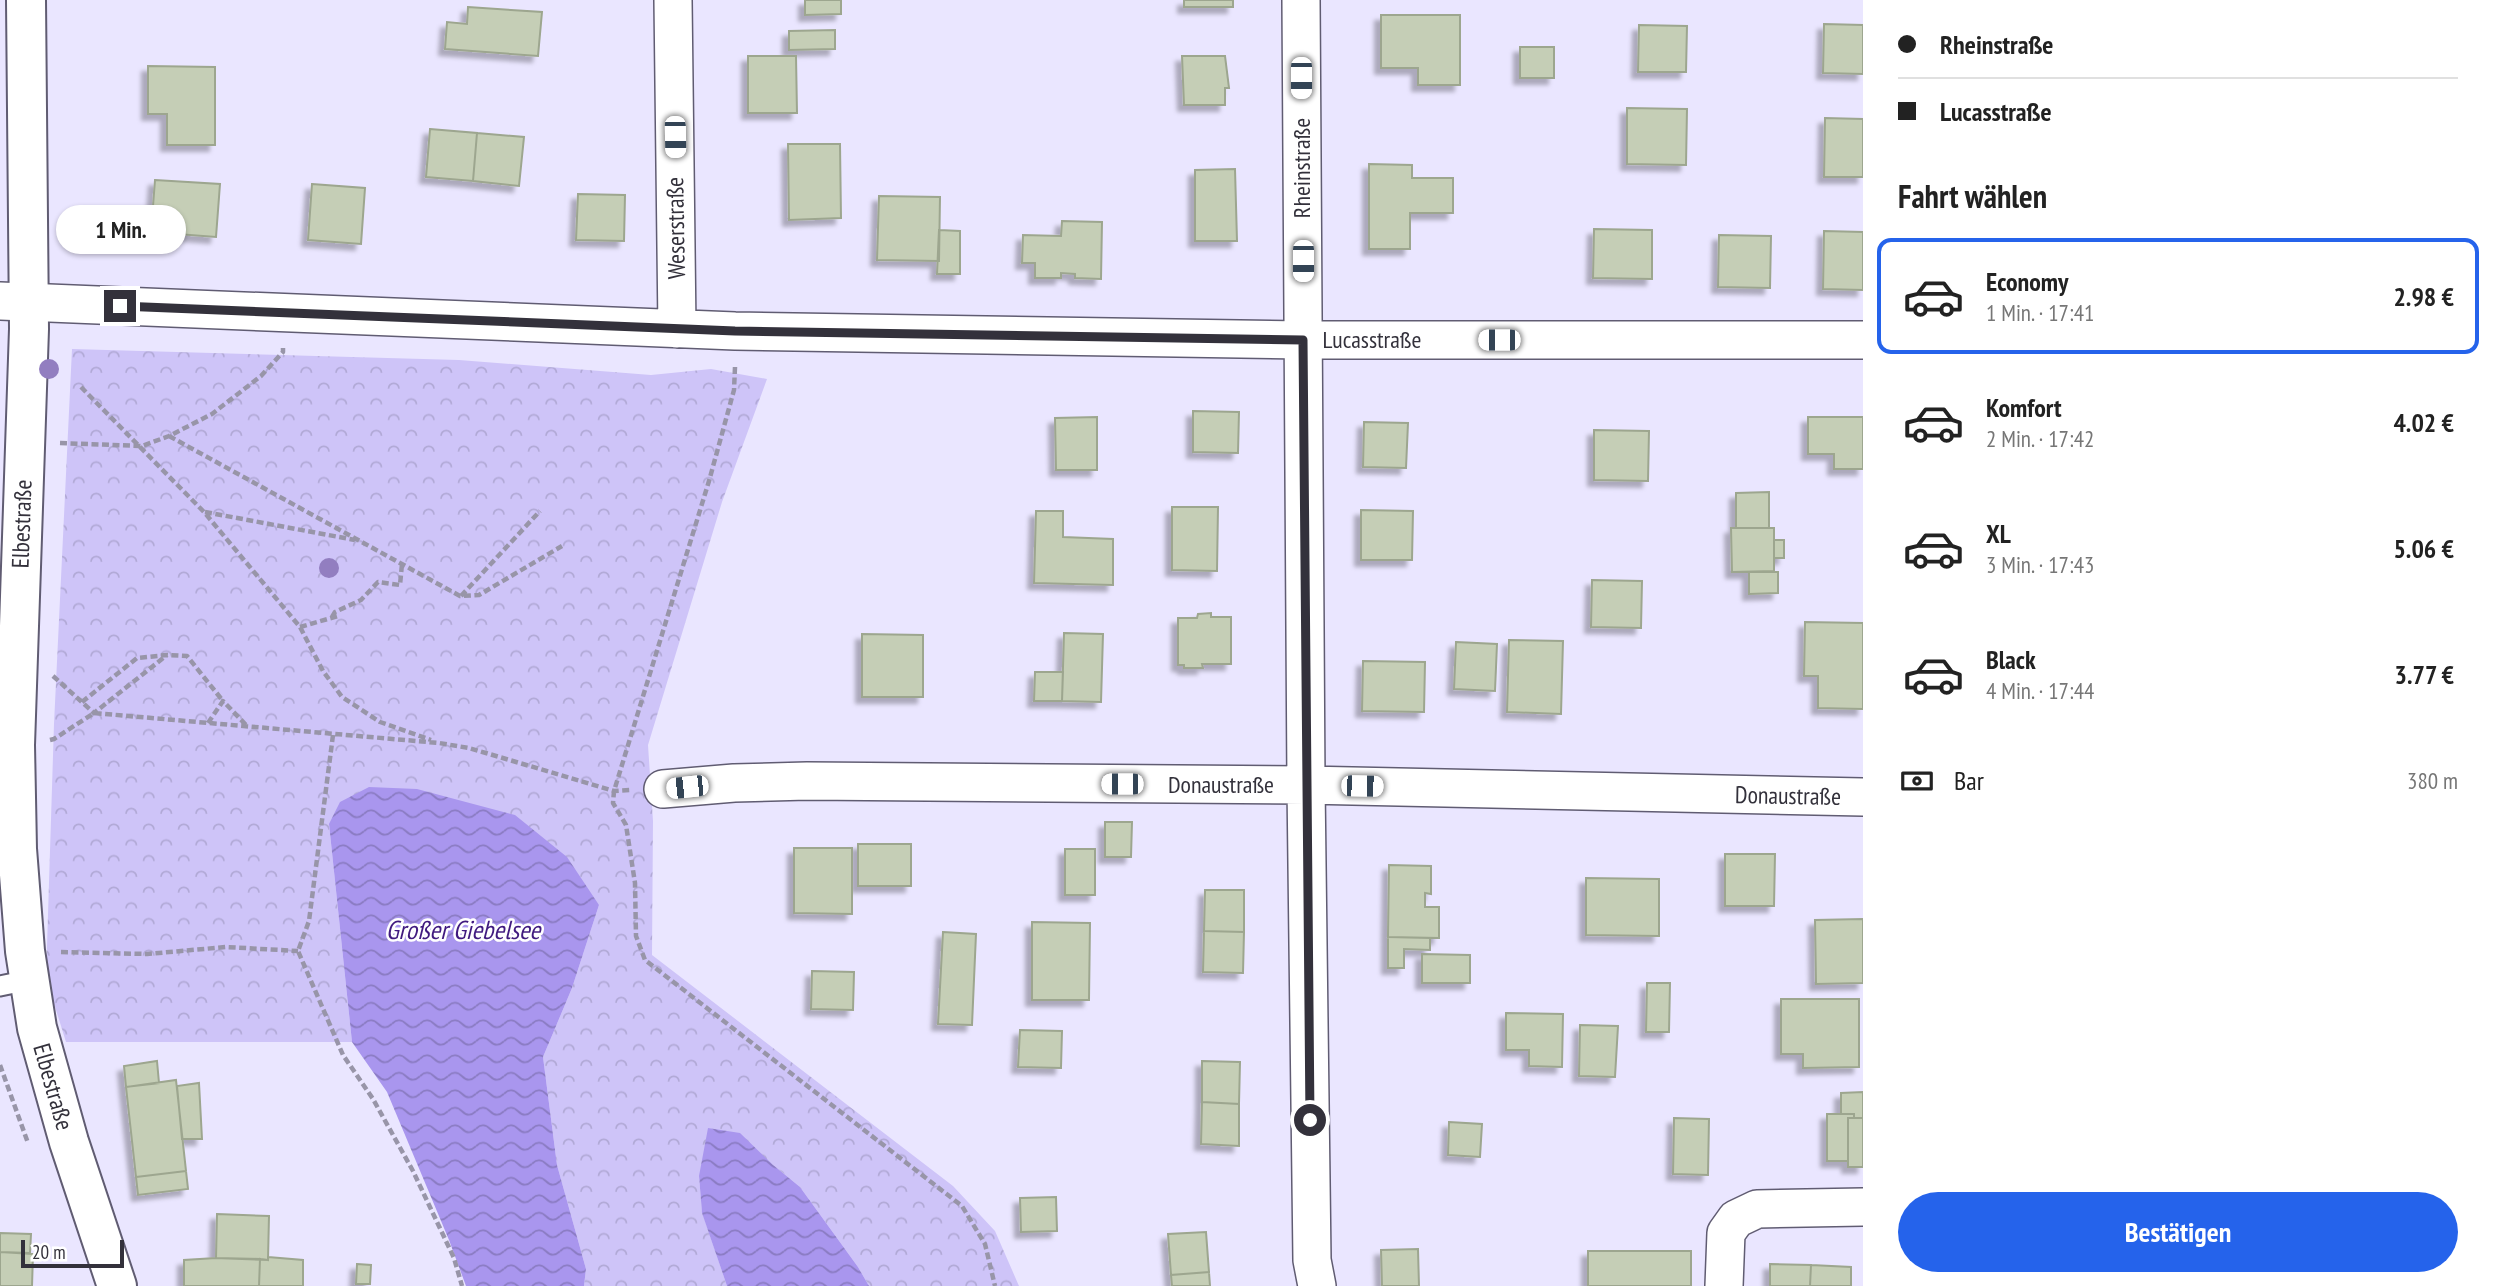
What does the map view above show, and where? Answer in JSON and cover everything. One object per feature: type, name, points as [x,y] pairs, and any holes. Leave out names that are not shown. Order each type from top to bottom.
[{"type":"street","name":"Elbestraße","points":[[26,0],[14,302],[18,972],[37,1028],[69,1142],[117,1286]]},
{"type":"street","name":"Weserstraße","points":[[673,0],[677,329]]},
{"type":"street","name":"Rheinstraße","points":[[1301,0],[1306,785],[1315,1273]]},
{"type":"street","name":"Lucasstraße","points":[[14,302],[735,331],[1303,340],[1863,340]]},
{"type":"street","name":"Donaustraße","points":[[663,789],[734,782],[807,781],[1306,785],[1863,797]]},
{"type":"street","points":[[1724,1286],[1726,1233],[1736,1219],[1757,1209],[1863,1208]]},
{"type":"path","points":[[56,443],[142,446],[169,436],[212,414],[261,376],[283,352],[284,312]]},
{"type":"path","points":[[735,331],[734,390],[709,481],[614,790],[613,803],[626,825],[635,883],[636,936],[645,960],[962,1206],[985,1244],[995,1286]]},
{"type":"path","points":[[81,387],[204,512],[300,627],[342,697],[380,722],[439,743]]},
{"type":"path","points":[[169,436],[460,596],[479,596],[562,546]]},
{"type":"path","points":[[460,596],[540,511]]},
{"type":"path","points":[[204,512],[360,541]]},
{"type":"path","points":[[300,627],[335,616],[335,612],[361,600],[378,582],[400,585],[402,564]]},
{"type":"path","points":[[82,702],[137,658],[167,654],[187,656],[248,727]]},
{"type":"path","points":[[15,745],[54,739],[94,713],[167,654]]},
{"type":"path","points":[[17,673],[54,677],[94,713],[439,743],[469,748],[614,790]]},
{"type":"path","points":[[208,723],[223,701]]},
{"type":"path","points":[[333,735],[309,921],[298,951],[342,1055],[373,1099],[413,1171],[454,1258],[462,1286]]},
{"type":"path","points":[[18,972],[147,954],[226,947],[298,951]]},
{"type":"green space","points":[[72,349],[459,360],[651,375],[711,369],[767,379],[722,502],[648,745],[653,821],[652,955],[953,1186],[995,1231],[1019,1286],[869,1286],[800,1187],[772,1164],[699,1176],[702,1212],[727,1286],[584,1286],[586,1269],[557,1165],[543,1057],[572,988],[599,905],[329,824],[352,1042],[66,1042],[46,978],[54,724]]},
{"type":"water","name":"Großer Giebelsee","points":[[369,787],[417,789],[515,815],[567,857],[599,905],[572,988],[543,1057],[557,1165],[586,1269],[584,1286],[466,1286],[387,1092],[352,1042],[329,824],[340,802]]},
{"type":"water","points":[[708,1128],[740,1133],[800,1187],[869,1286],[727,1286],[702,1213],[699,1176]]},
{"type":"building","points":[[805,0],[841,0],[841,14],[805,15]]},
{"type":"building","points":[[1184,0],[1233,0],[1233,7],[1184,7]]},
{"type":"building","points":[[468,7],[542,12],[538,56],[445,49],[447,22],[467,24]]},
{"type":"building","points":[[1381,15],[1460,15],[1460,85],[1418,85],[1418,68],[1381,68]]},
{"type":"building","points":[[1824,24],[1863,25],[1863,74],[1823,73]]},
{"type":"building","points":[[1639,25],[1687,26],[1686,72],[1638,72]]},
{"type":"building","points":[[835,30],[835,49],[789,50],[789,31]]},
{"type":"building","points":[[1520,47],[1554,47],[1554,78],[1520,78]]},
{"type":"building","points":[[748,56],[796,56],[797,113],[748,113]]},
{"type":"building","points":[[1182,56],[1225,56],[1229,88],[1225,88],[1225,105],[1184,105]]},
{"type":"building","points":[[148,66],[215,67],[215,145],[167,145],[167,114],[148,114]]},
{"type":"building","points":[[1627,108],[1687,109],[1686,165],[1627,164]]},
{"type":"building","points":[[1825,118],[1863,119],[1863,177],[1824,177]]},
{"type":"building","points":[[430,129],[477,133],[473,181],[426,177]]},
{"type":"building","points":[[477,133],[524,137],[519,186],[473,181]]},
{"type":"building","points":[[788,144],[840,144],[841,218],[789,220]]},
{"type":"building","points":[[1369,164],[1412,165],[1412,178],[1453,178],[1453,213],[1410,213],[1410,249],[1369,249]]},
{"type":"building","points":[[1235,169],[1237,241],[1195,241],[1195,170]]},
{"type":"building","points":[[155,180],[220,184],[216,237],[151,232]]},
{"type":"building","points":[[312,184],[365,188],[361,244],[308,240]]},
{"type":"building","points":[[578,194],[625,195],[624,241],[576,240]]},
{"type":"building","points":[[879,196],[940,197],[939,261],[877,260]]},
{"type":"building","points":[[1062,221],[1102,222],[1101,279],[1075,278],[1075,274],[1061,273],[1061,278],[1035,278],[1035,263],[1022,263],[1023,235],[1061,236]]},
{"type":"building","points":[[1594,229],[1652,230],[1652,279],[1593,278]]},
{"type":"building","points":[[939,230],[960,231],[960,274],[937,274]]},
{"type":"building","points":[[1824,231],[1863,232],[1863,290],[1823,289]]},
{"type":"building","points":[[1719,235],[1771,236],[1770,288],[1718,287]]},
{"type":"building","points":[[1193,411],[1239,412],[1238,453],[1193,452]]},
{"type":"building","points":[[1097,417],[1097,470],[1056,470],[1055,418]]},
{"type":"building","points":[[1808,417],[1863,417],[1863,469],[1834,469],[1834,454],[1808,454]]},
{"type":"building","points":[[1364,422],[1408,423],[1406,468],[1363,467]]},
{"type":"building","points":[[1594,430],[1649,431],[1648,481],[1594,480]]},
{"type":"building","points":[[1769,492],[1769,528],[1736,528],[1736,493]]},
{"type":"building","points":[[1172,507],[1218,507],[1217,571],[1172,570]]},
{"type":"building","points":[[1361,510],[1413,511],[1412,560],[1361,560]]},
{"type":"building","points":[[1036,511],[1063,511],[1063,537],[1113,539],[1113,585],[1034,583]]},
{"type":"building","points":[[1731,528],[1774,528],[1774,571],[1732,572]]},
{"type":"building","points":[[1774,540],[1784,540],[1784,558],[1774,558]]},
{"type":"building","points":[[1749,572],[1778,572],[1778,593],[1749,594]]},
{"type":"building","points":[[1592,580],[1642,581],[1641,628],[1591,627]]},
{"type":"building","points":[[1211,613],[1211,617],[1231,617],[1231,664],[1202,664],[1203,668],[1184,668],[1184,665],[1178,665],[1178,618],[1197,618],[1198,614]]},
{"type":"building","points":[[1805,622],[1863,623],[1863,709],[1818,708],[1818,676],[1804,676]]},
{"type":"building","points":[[1064,633],[1103,634],[1101,702],[1062,701]]},
{"type":"building","points":[[862,634],[923,635],[923,697],[862,697]]},
{"type":"building","points":[[1509,640],[1563,641],[1561,714],[1507,712]]},
{"type":"building","points":[[1456,642],[1497,644],[1495,691],[1454,689]]},
{"type":"building","points":[[1363,661],[1425,662],[1424,712],[1362,711]]},
{"type":"building","points":[[1035,672],[1063,672],[1062,701],[1034,701]]},
{"type":"building","points":[[1105,822],[1132,822],[1131,857],[1105,857]]},
{"type":"building","points":[[858,844],[911,844],[911,886],[858,886]]},
{"type":"building","points":[[794,848],[852,848],[852,914],[794,913]]},
{"type":"building","points":[[1065,849],[1095,849],[1095,895],[1065,895]]},
{"type":"building","points":[[1725,854],[1775,854],[1774,906],[1725,906]]},
{"type":"building","points":[[1389,865],[1431,866],[1431,894],[1425,893],[1425,907],[1439,907],[1439,938],[1388,937]]},
{"type":"building","points":[[1586,878],[1659,879],[1659,936],[1586,935]]},
{"type":"building","points":[[1205,890],[1244,890],[1244,932],[1204,931]]},
{"type":"building","points":[[1863,919],[1863,983],[1816,984],[1815,920]]},
{"type":"building","points":[[1032,922],[1090,923],[1089,1000],[1032,1000]]},
{"type":"building","points":[[1204,931],[1244,932],[1243,973],[1203,972]]},
{"type":"building","points":[[943,932],[976,934],[972,1025],[938,1024]]},
{"type":"building","points":[[1388,937],[1430,938],[1430,950],[1404,949],[1404,968],[1388,968]]},
{"type":"building","points":[[1422,954],[1470,955],[1470,983],[1422,983]]},
{"type":"building","points":[[812,971],[854,972],[853,1010],[811,1009]]},
{"type":"building","points":[[1647,983],[1670,983],[1669,1032],[1646,1032]]},
{"type":"building","points":[[1781,999],[1859,999],[1859,1067],[1803,1068],[1803,1054],[1781,1054]]},
{"type":"building","points":[[1506,1013],[1563,1014],[1562,1067],[1529,1066],[1529,1050],[1506,1050]]},
{"type":"building","points":[[1580,1025],[1618,1026],[1615,1077],[1579,1076]]},
{"type":"building","points":[[1020,1030],[1062,1031],[1061,1068],[1018,1067]]},
{"type":"building","points":[[157,1061],[159,1083],[126,1087],[124,1066]]},
{"type":"building","points":[[1202,1061],[1240,1062],[1239,1104],[1202,1102]]},
{"type":"building","points":[[176,1080],[186,1171],[136,1177],[126,1087]]},
{"type":"building","points":[[199,1083],[202,1139],[182,1139],[177,1086]]},
{"type":"building","points":[[1863,1092],[1863,1118],[1854,1118],[1854,1114],[1841,1114],[1841,1093]]},
{"type":"building","points":[[1202,1102],[1239,1104],[1239,1146],[1201,1144]]},
{"type":"building","points":[[1827,1114],[1854,1114],[1854,1118],[1848,1118],[1848,1161],[1827,1161]]},
{"type":"building","points":[[1674,1118],[1709,1119],[1708,1175],[1673,1174]]},
{"type":"building","points":[[1848,1118],[1863,1118],[1863,1167],[1848,1167]]},
{"type":"building","points":[[1449,1122],[1482,1124],[1480,1157],[1448,1155]]},
{"type":"building","points":[[186,1171],[188,1189],[138,1195],[136,1177]]},
{"type":"building","points":[[1056,1197],[1057,1231],[1021,1232],[1020,1198]]},
{"type":"building","points":[[217,1214],[269,1216],[268,1260],[216,1258]]},
{"type":"building","points":[[1206,1232],[1209,1272],[1171,1275],[1168,1234]]},
{"type":"building","points":[[0,1233],[31,1234],[30,1253],[0,1252]]},
{"type":"building","points":[[1418,1249],[1419,1286],[1382,1286],[1381,1250]]},
{"type":"building","points":[[1588,1251],[1691,1251],[1691,1286],[1588,1286]]},
{"type":"building","points":[[0,1252],[33,1254],[32,1286],[0,1286]]},
{"type":"building","points":[[268,1257],[303,1260],[303,1286],[259,1286],[260,1259],[268,1260]]},
{"type":"building","points":[[260,1259],[259,1286],[184,1286],[184,1260]]},
{"type":"building","points":[[357,1264],[371,1265],[370,1284],[356,1284]]},
{"type":"building","points":[[1770,1264],[1811,1265],[1810,1286],[1770,1286]]},
{"type":"building","points":[[1811,1265],[1851,1267],[1851,1286],[1810,1286]]},
{"type":"building","points":[[1209,1272],[1210,1286],[1172,1286],[1171,1275]]},
{"type":"route","points":[[120,306],[735,331],[1303,340],[1310,1120]]}]
